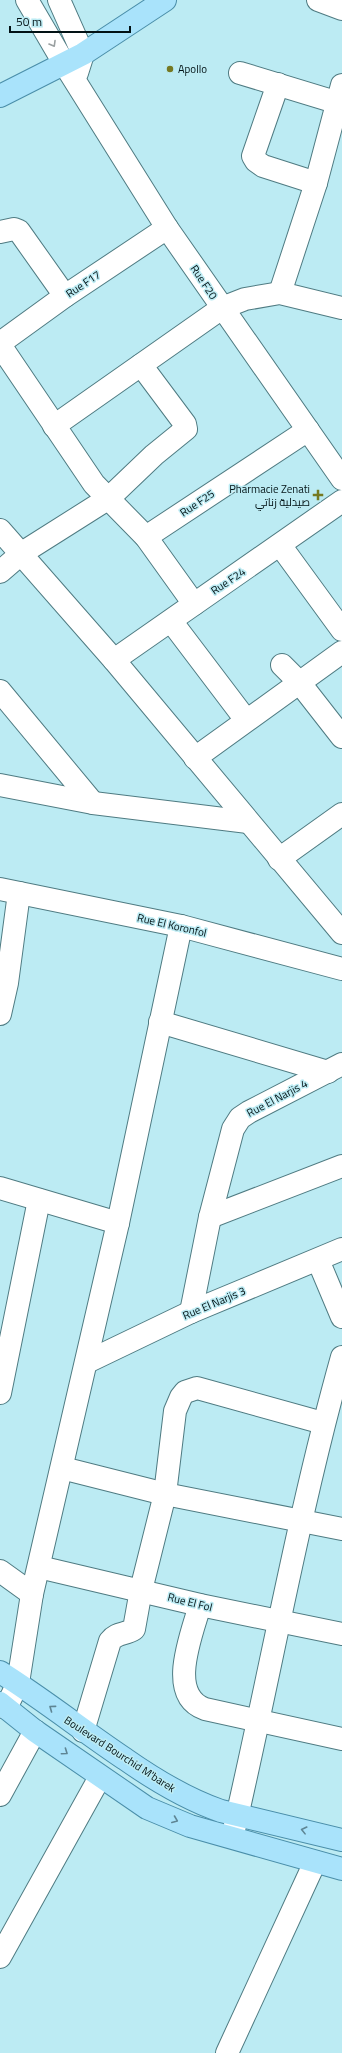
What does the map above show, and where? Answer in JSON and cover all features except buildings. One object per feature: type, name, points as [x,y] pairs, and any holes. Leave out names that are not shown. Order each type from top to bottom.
[{"type":"main road","points":[[0,96],[74,66],[165,0]]},
{"type":"main road","name":"Boulevard Bourchid M'barek","points":[[9,1678],[161,1784],[204,1805],[342,1840]]},
{"type":"main road","points":[[3,1706],[35,1731],[100,1777],[160,1814],[190,1826],[232,1839],[342,1869]]},
{"type":"street","points":[[26,0],[74,66]]},
{"type":"street","points":[[58,0],[74,66]]},
{"type":"street","name":"Rue F20","points":[[74,66],[167,228],[342,479]]},
{"type":"street","points":[[240,73],[278,84],[340,97],[316,183],[280,293]]},
{"type":"street","points":[[278,84],[254,148],[253,156],[256,161],[263,166],[316,183]]},
{"type":"street","name":"Rue F17","points":[[0,344],[65,296],[167,228]]},
{"type":"street","points":[[0,232],[14,229],[19,231],[65,296]]},
{"type":"street","points":[[54,426],[222,308],[245,299],[280,293],[342,308]]},
{"type":"street","points":[[0,344],[94,484],[146,537],[194,604]]},
{"type":"street","points":[[0,572],[22,553],[109,498],[154,455],[186,429],[185,424],[141,365]]},
{"type":"street","name":"Rue F25","points":[[146,537],[308,430]]},
{"type":"street","name":"Rue F24","points":[[114,660],[342,501]]},
{"type":"street","points":[[0,530],[22,553],[114,660],[342,933]]},
{"type":"street","points":[[280,545],[342,630]]},
{"type":"street","points":[[171,621],[246,720]]},
{"type":"street","points":[[195,758],[342,652]]},
{"type":"street","points":[[282,664],[299,682],[342,737]]},
{"type":"street","points":[[0,691],[93,803]]},
{"type":"street","points":[[0,786],[93,803],[248,822]]},
{"type":"street","points":[[279,859],[342,814]]},
{"type":"street","points":[[0,1014],[4,983],[9,891]]},
{"type":"street","name":"Rue El Koronfol","points":[[9,891],[181,926],[342,969]]},
{"type":"street","points":[[3,1706],[9,1678],[39,1567],[87,1362],[181,926]]},
{"type":"street","points":[[160,1022],[335,1068]]},
{"type":"street","name":"Rue El Narjis 4","points":[[192,1312],[210,1217],[233,1130],[240,1118],[260,1105],[335,1068]]},
{"type":"street","points":[[210,1217],[342,1166]]},
{"type":"street","points":[[0,1188],[118,1223]]},
{"type":"street","points":[[0,1389],[39,1200]]},
{"type":"street","name":"Rue El Narjis 3","points":[[87,1362],[192,1312],[342,1249]]},
{"type":"street","points":[[318,1260],[342,1317]]},
{"type":"street","points":[[232,1839],[278,1623],[323,1423],[342,1357]]},
{"type":"street","points":[[83,1731],[107,1647],[115,1636],[128,1634],[134,1629],[141,1590],[165,1494],[175,1411],[180,1397],[190,1390],[197,1388],[323,1423]]},
{"type":"street","points":[[62,1468],[165,1494],[342,1529]]},
{"type":"street","name":"Rue El Fol","points":[[39,1567],[141,1590],[200,1606],[278,1623],[342,1634]]},
{"type":"street","points":[[0,1571],[32,1594]]},
{"type":"street","points":[[200,1606],[185,1659],[184,1685],[188,1697],[196,1706],[342,1739]]},
{"type":"street","points":[[0,1795],[35,1731]]},
{"type":"street","points":[[0,1957],[100,1777]]},
{"type":"street","points":[[227,2053],[315,1862]]},
{"type":"place","name":"Apollo","points":[[170,69]]},
{"type":"place","name":"Pharmacie Zenati صيدلية زناتي","points":[[318,495]]}]
